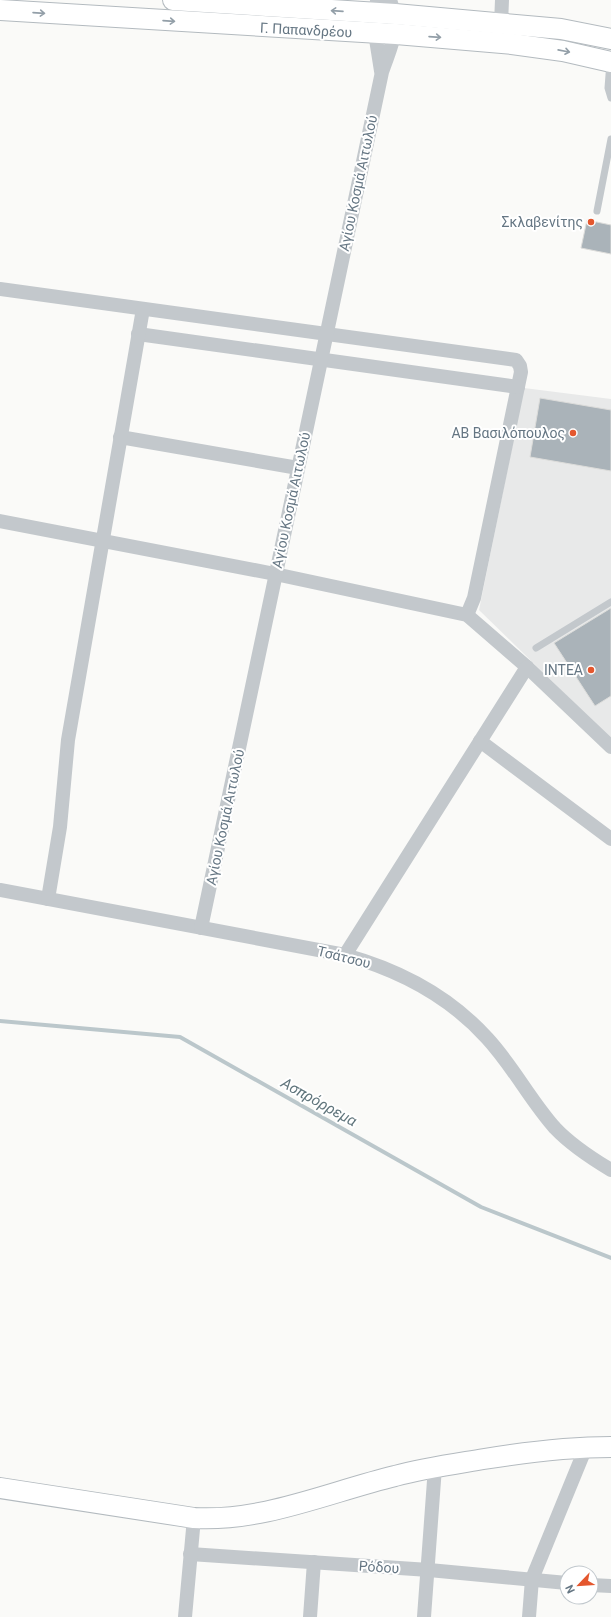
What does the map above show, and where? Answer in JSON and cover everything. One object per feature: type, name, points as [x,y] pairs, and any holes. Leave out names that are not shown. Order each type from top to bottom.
[{"type":"street","name":"Γ. Παπανδρέου","points":[[173,0],[393,7],[501,24],[561,29],[611,39]]},
{"type":"street","points":[[501,24],[502,0]]},
{"type":"street","points":[[376,7],[376,34],[382,72]]},
{"type":"street","points":[[382,72],[396,34],[393,7]]},
{"type":"street","name":"Γ. Παπανδρέου","points":[[0,10],[376,34],[396,34],[563,50],[611,62]]},
{"type":"street","name":"Αγίου Κοσμά Αιτωλού","points":[[201,928],[382,72]]},
{"type":"street","points":[[0,289],[514,359],[518,361],[521,369],[518,387],[474,598],[467,615]]},
{"type":"street","points":[[48,899],[60,828],[68,740],[142,309]]},
{"type":"street","points":[[138,334],[518,387]]},
{"type":"street","points":[[120,438],[298,468]]},
{"type":"street","points":[[0,521],[275,574],[467,615],[527,667],[611,747]]},
{"type":"street","points":[[345,955],[527,667]]},
{"type":"street","points":[[480,741],[611,839]]},
{"type":"street","name":"Τσάτσου","points":[[0,890],[345,955],[366,961],[403,976],[463,1014],[496,1049],[556,1129],[579,1149],[611,1170]]},
{"type":"street","points":[[529,1617],[532,1580],[586,1447]]},
{"type":"street","points":[[0,1488],[194,1518],[211,1519],[269,1511],[395,1476],[435,1467],[540,1450],[611,1447]]},
{"type":"street","points":[[424,1617],[429,1570],[435,1467]]},
{"type":"street","points":[[185,1617],[194,1518]]},
{"type":"street","name":"Ρόδου","points":[[190,1554],[429,1570],[559,1582]]},
{"type":"street","points":[[310,1617],[314,1562]]},
{"type":"street","points":[[599,1585],[611,1586]]},
{"type":"lane","points":[[611,62],[608,88],[611,98]]},
{"type":"lane","points":[[597,211],[611,139]]},
{"type":"lane","points":[[536,648],[611,602]]},
{"type":"shaded area","points":[[524,388],[611,399],[611,739],[479,610]]},
{"type":"building","name":"Σκλαβενίτης","points":[[587,220],[611,225],[611,254],[581,248]]},
{"type":"building","name":"ΑΒ Βασιλόπουλος","points":[[540,398],[611,410],[611,471],[530,457]]},
{"type":"building","name":"INTEA","points":[[611,608],[611,696],[595,706],[554,643]]},
{"type":"waterway","name":"Ασπρόρρεμα","points":[[0,1021],[180,1037],[481,1207],[611,1258]]},
{"type":"place","name":"Σκλαβενίτης","points":[[591,222]]},
{"type":"place","name":"ΑΒ Βασιλόπουλος","points":[[573,433]]},
{"type":"place","name":"INTEA","points":[[591,670]]}]
